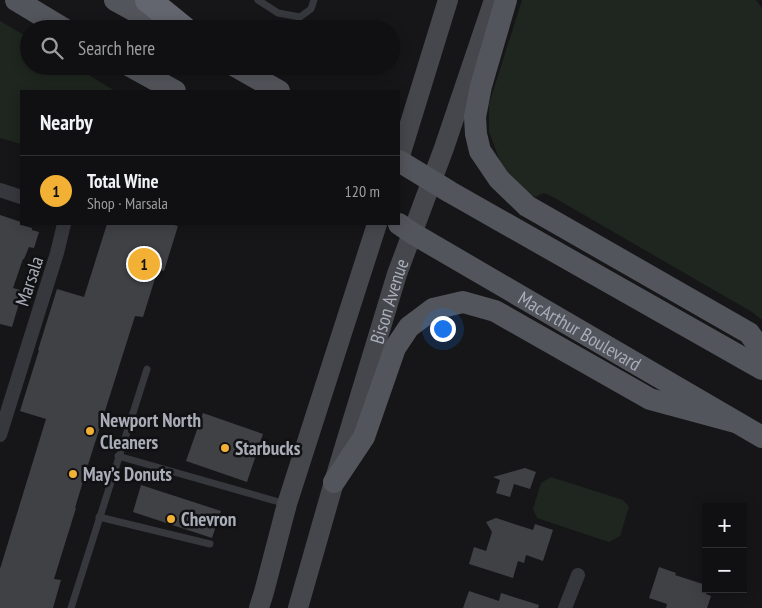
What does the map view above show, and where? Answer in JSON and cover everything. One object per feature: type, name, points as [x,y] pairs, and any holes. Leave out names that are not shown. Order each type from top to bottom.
[{"type":"highway","points":[[148,0],[173,20]]},
{"type":"main road","points":[[16,0],[49,20]]},
{"type":"main road","points":[[116,0],[152,20]]},
{"type":"main road","points":[[400,157],[448,0]]},
{"type":"main road","name":"Bison Avenue","points":[[298,608],[397,274],[405,228],[432,181],[494,0]]},
{"type":"main road","points":[[506,0],[481,86],[475,117],[480,151],[499,179],[528,206],[749,333],[762,351]]},
{"type":"main road","points":[[146,75],[173,90]]},
{"type":"main road","points":[[251,75],[277,90]]},
{"type":"main road","points":[[400,161],[432,181],[762,369]]},
{"type":"main road","name":"Bison Avenue","points":[[259,608],[287,504],[377,225]]},
{"type":"main road","name":"MacArthur Boulevard","points":[[405,228],[762,437]]},
{"type":"main road","points":[[334,482],[364,437],[395,348],[409,327],[433,309],[463,302],[495,311],[650,399],[735,422]]},
{"type":"street","points":[[0,190],[20,197]]},
{"type":"street","name":"Marsala","points":[[0,435],[57,253],[64,225]]},
{"type":"street","points":[[565,608],[578,575]]},
{"type":"lane","points":[[258,0],[278,13],[300,17],[311,9],[314,0]]},
{"type":"lane","points":[[71,608],[147,369]]},
{"type":"lane","points":[[118,456],[287,504]]},
{"type":"lane","points":[[100,517],[210,544]]},
{"type":"shaded area","points":[[522,0],[756,0],[762,8],[762,320],[752,312],[553,197],[544,193],[535,197],[516,184],[502,166],[489,132],[489,104]]},
{"type":"shaded area","points":[[0,21],[20,33],[20,75],[89,75],[113,90],[20,90],[20,144],[0,138]]},
{"type":"shaded area","points":[[551,477],[623,500],[629,507],[620,536],[609,542],[537,518],[533,509],[541,483]]},
{"type":"building","points":[[0,215],[20,222],[20,225],[39,232],[34,248],[29,247],[23,259],[13,288],[20,290],[17,300],[20,300],[12,327],[0,324]]},
{"type":"building","points":[[107,225],[178,226],[164,271],[158,269],[143,317],[135,316],[54,579],[61,580],[53,608],[0,608],[0,569],[46,419],[20,411],[57,289],[84,297]]},
{"type":"building","name":"Starbucks","points":[[203,413],[263,434],[247,482],[186,461]]},
{"type":"building","points":[[525,468],[536,472],[530,489],[514,484],[510,497],[496,493],[500,480],[493,477]]},
{"type":"building","points":[[141,485],[221,511],[212,538],[133,512]]},
{"type":"building","points":[[496,518],[533,530],[535,524],[553,530],[543,561],[526,555],[524,563],[518,561],[513,578],[469,564],[474,547],[486,551],[492,532],[486,522]]},
{"type":"building","points":[[659,567],[676,573],[675,575],[702,584],[702,593],[711,596],[707,608],[666,608],[667,604],[649,598]]},
{"type":"building","points":[[469,591],[499,601],[501,593],[539,605],[538,608],[463,608]]},
{"type":"place","name":"Total Wine","points":[[144,264]]},
{"type":"place","name":"Newport North Cleaners","points":[[90,431]]},
{"type":"place","name":"Starbucks","points":[[225,448]]},
{"type":"place","name":"May’s Donuts","points":[[73,474]]},
{"type":"place","name":"Chevron","points":[[171,519]]}]
